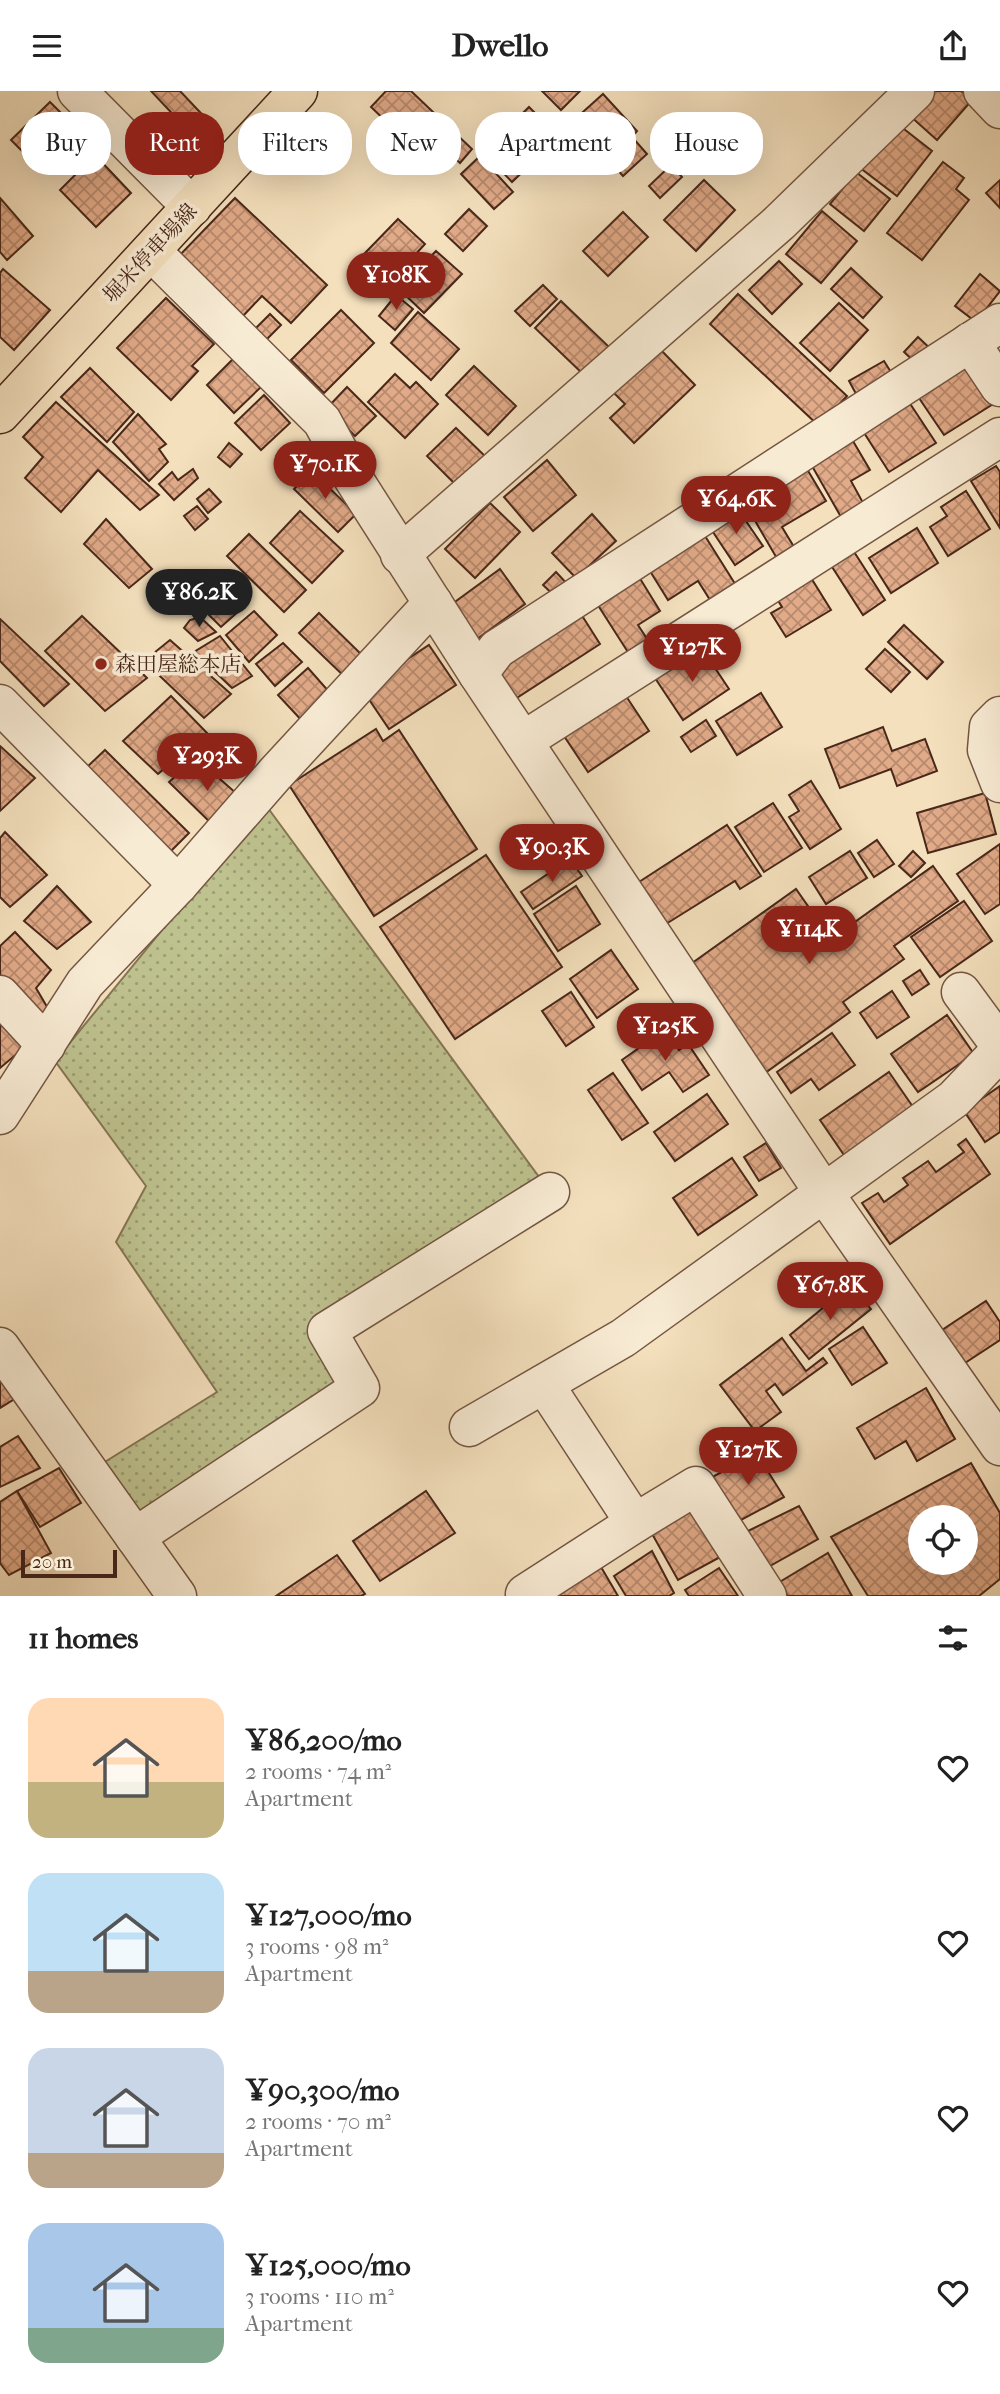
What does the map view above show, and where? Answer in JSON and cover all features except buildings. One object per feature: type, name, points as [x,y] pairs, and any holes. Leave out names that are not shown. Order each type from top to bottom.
[{"type":"main road","name":"堀米停車場線","points":[[0,414],[298,91]]},
{"type":"street","points":[[77,91],[192,207]]},
{"type":"street","points":[[400,555],[779,223],[915,91]]},
{"type":"street","points":[[982,91],[1000,109]]},
{"type":"street","points":[[150,251],[322,421],[400,555],[478,674],[824,1193],[1000,1446]]},
{"type":"street","points":[[478,674],[497,649],[985,332],[1000,387]]},
{"type":"street","points":[[523,741],[1000,437]]},
{"type":"street","points":[[0,1115],[85,983],[178,885],[275,774],[432,603]]},
{"type":"street","points":[[0,704],[178,885]]},
{"type":"street","points":[[1000,716],[989,727],[987,750],[1000,783]]},
{"type":"street","points":[[469,1427],[623,1338],[954,1098],[1000,1048],[961,992]]},
{"type":"street","points":[[0,995],[46,1045]]},
{"type":"street","points":[[135,1537],[360,1388],[327,1331],[550,1192]]},
{"type":"street","points":[[0,1347],[177,1596]]},
{"type":"street","points":[[544,1384],[635,1523]]},
{"type":"street","points":[[526,1596],[524,1594],[696,1486],[767,1596]]},
{"type":"green space","points":[[265,804],[542,1181],[312,1331],[346,1384],[139,1524],[100,1465],[217,1392],[116,1242],[146,1186],[55,1061]]},
{"type":"place","name":"森田屋総本店","points":[[101,664]]}]
